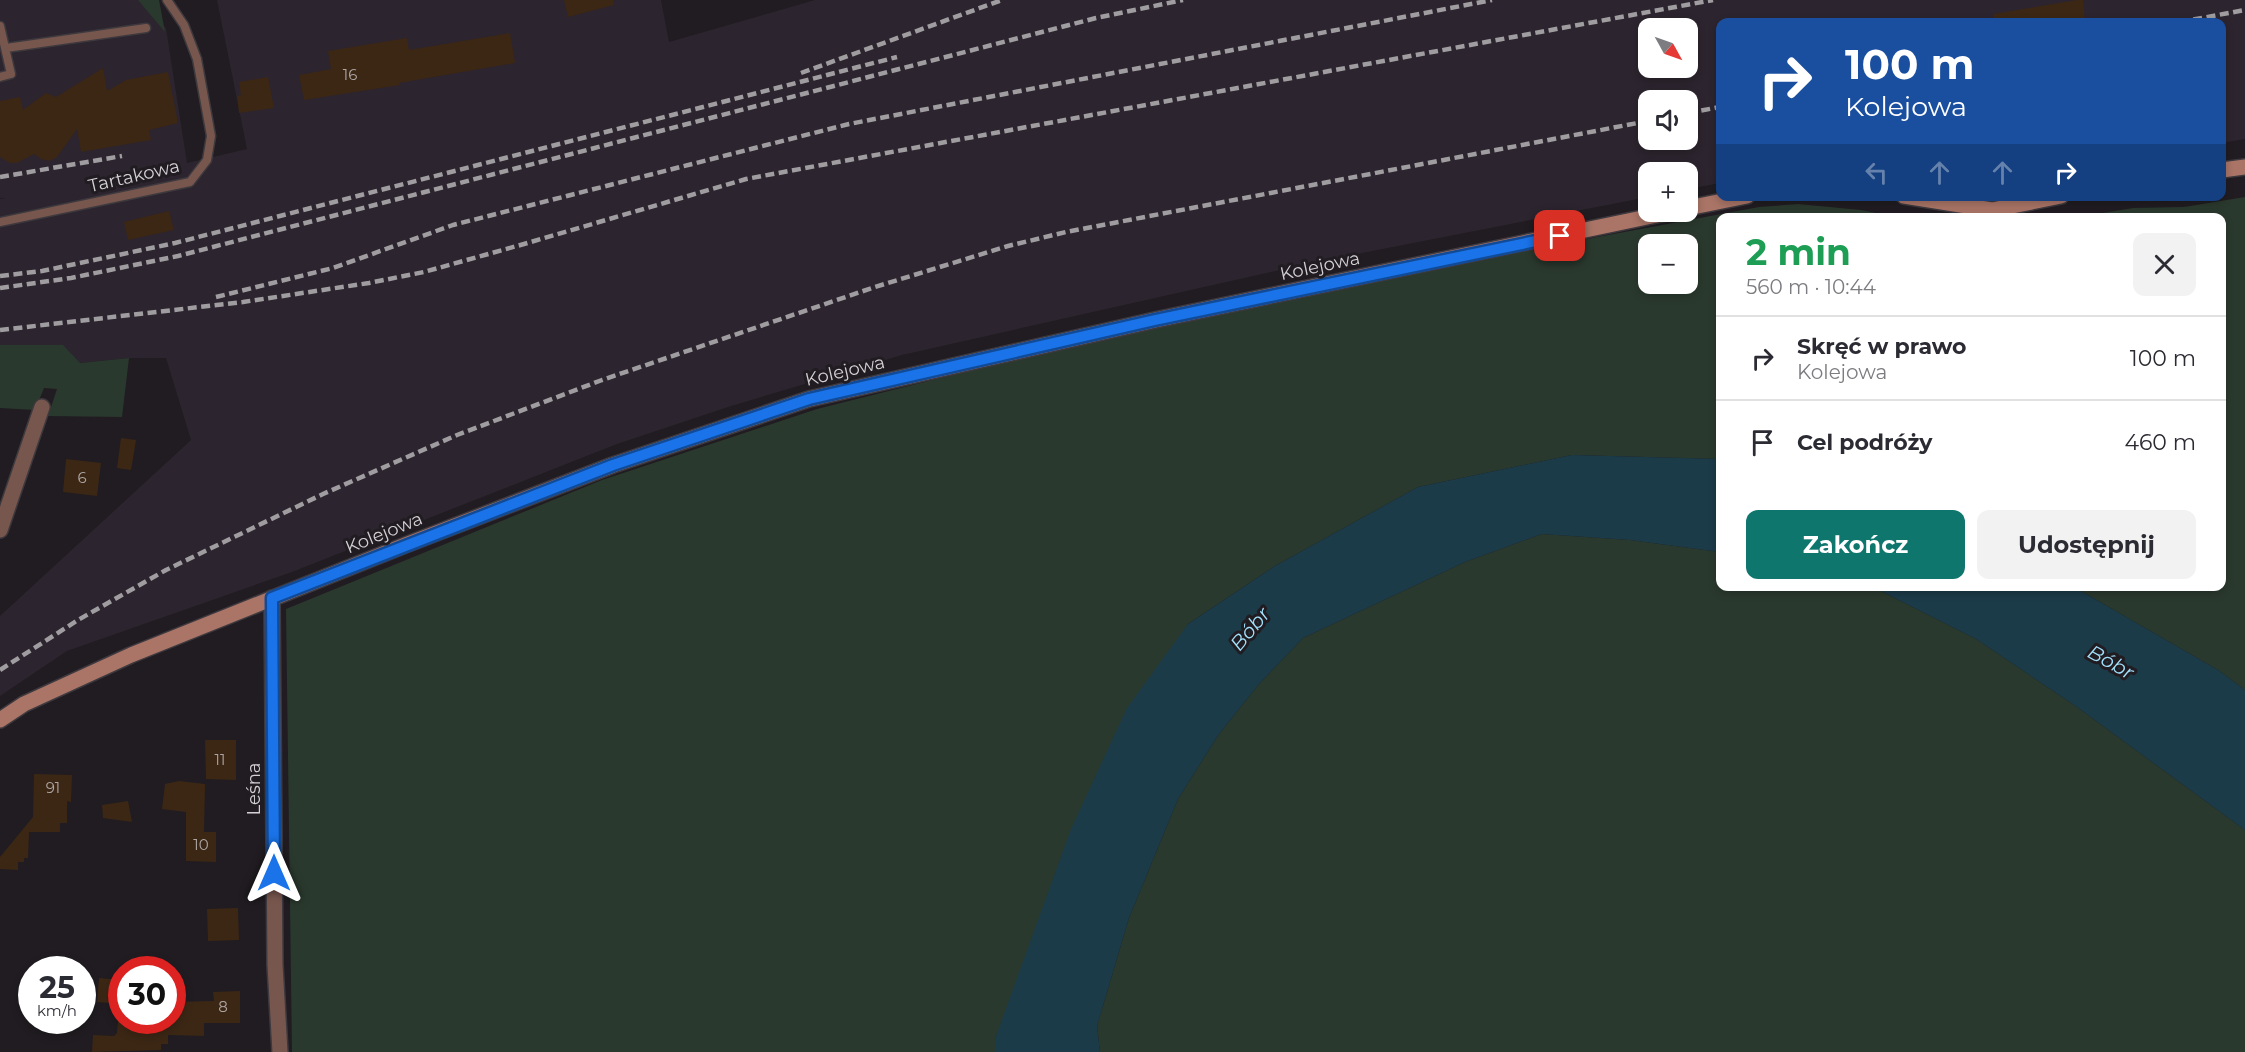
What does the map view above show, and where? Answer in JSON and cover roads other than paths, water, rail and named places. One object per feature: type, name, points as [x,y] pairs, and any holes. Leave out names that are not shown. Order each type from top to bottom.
[{"type":"street","points":[[2226,169],[2245,167]]},
{"type":"street","points":[[1698,206],[1722,201]]},
{"type":"street","points":[[1935,201],[1992,210],[2036,201]]},
{"type":"street","name":"Kolejowa","points":[[0,720],[24,704],[131,655],[272,598],[613,465],[809,399],[1155,320],[1638,219]]},
{"type":"street","points":[[0,530],[42,407]]},
{"type":"street","name":"Leśna","points":[[272,598],[275,965],[280,1052]]},
{"type":"lane","name":"Tartakowa","points":[[0,222],[190,182],[207,160],[211,136],[197,59],[184,25],[173,4],[167,0]]},
{"type":"lane","points":[[0,26],[12,74],[0,76]]},
{"type":"lane","points":[[6,48],[146,28]]},
{"type":"water","name":"Bóbr","points":[[1572,455],[1716,459],[1716,551],[1630,540],[1542,534],[1465,562],[1303,638],[1259,684],[1219,734],[1178,799],[1129,918],[1097,1026],[1100,1052],[995,1052],[995,1039],[1071,829],[1127,708],[1188,624],[1275,566],[1418,487]]},
{"type":"water","name":"Bóbr","points":[[1881,591],[2081,591],[2218,670],[2245,690],[2245,830],[2077,707],[1976,639]]},
{"type":"railway","points":[[801,73],[1002,0]]},
{"type":"railway","points":[[0,288],[71,278],[178,256],[1096,18],[1183,0]]},
{"type":"railway","points":[[216,297],[333,268],[453,225],[849,124],[1492,0]]},
{"type":"railway","points":[[0,330],[243,302],[369,283],[424,272],[746,179],[1713,0]]},
{"type":"railway","points":[[2202,18],[2245,10]]},
{"type":"railway","points":[[0,276],[42,271],[175,243],[897,57]]},
{"type":"railway","points":[[1698,111],[1716,108]]},
{"type":"railway","points":[[0,670],[78,620],[166,570],[323,494],[457,435],[602,380],[875,287],[1008,246],[1066,232],[1638,123]]},
{"type":"railway","points":[[0,177],[122,156]]}]
